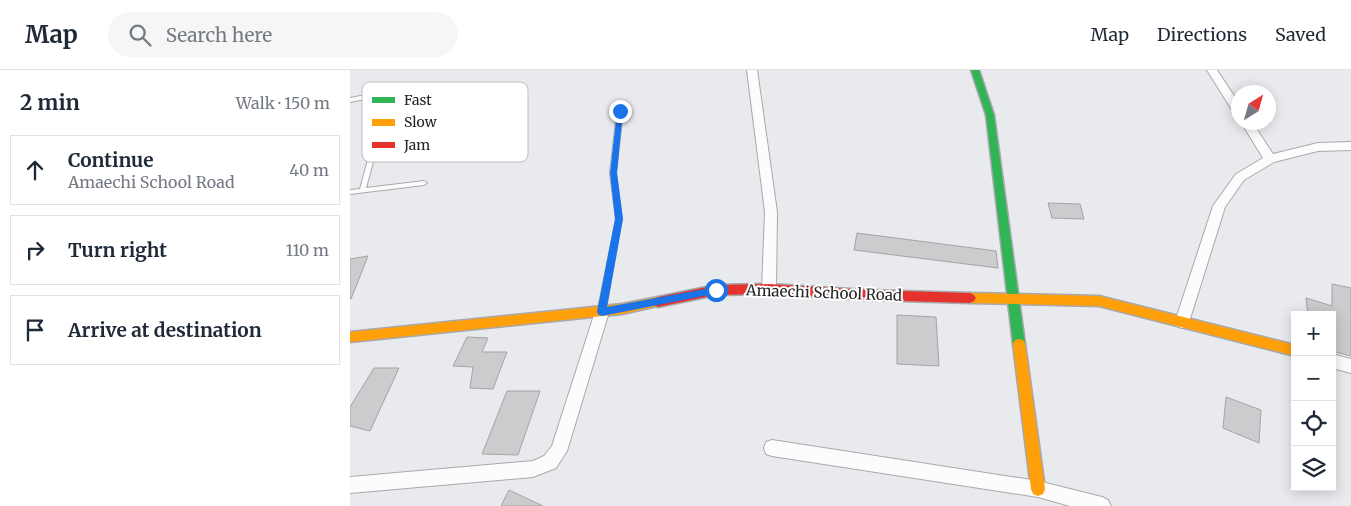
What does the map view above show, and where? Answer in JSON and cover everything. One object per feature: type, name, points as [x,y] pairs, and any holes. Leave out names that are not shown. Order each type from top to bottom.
[{"type":"street","points":[[752,70],[771,212],[769,288]]},
{"type":"street","points":[[975,70],[990,115],[1038,489]]},
{"type":"street","points":[[1212,70],[1231,99]]},
{"type":"street","points":[[1251,130],[1270,159]]},
{"type":"street","points":[[1182,322],[1219,206],[1240,177],[1270,159],[1318,147],[1351,146]]},
{"type":"street","name":"Amaechi School Road","points":[[350,337],[602,312],[716,290],[769,288],[867,295],[1099,301],[1291,350]]},
{"type":"street","points":[[350,485],[533,469],[550,462],[559,452],[602,312]]},
{"type":"street","points":[[1336,362],[1351,366]]},
{"type":"street","points":[[772,448],[1038,489],[1102,506]]},
{"type":"lane","points":[[602,312],[619,219],[614,173],[620,111]]},
{"type":"lane","points":[[362,191],[370,162]]},
{"type":"lane","points":[[350,192],[424,183]]},
{"type":"building","points":[[1048,203],[1080,204],[1084,219],[1052,218]]},
{"type":"building","points":[[857,233],[996,251],[998,268],[854,250]]},
{"type":"building","points":[[368,256],[351,299],[350,299],[350,259]]},
{"type":"building","points":[[1332,284],[1351,288],[1351,356],[1336,352],[1336,311],[1308,311],[1306,298],[1332,306]]},
{"type":"building","points":[[897,315],[936,317],[939,366],[897,364]]},
{"type":"building","points":[[467,337],[488,338],[482,352],[507,352],[493,389],[470,388],[473,367],[453,366]]},
{"type":"building","points":[[374,368],[399,368],[370,431],[350,426],[350,407]]},
{"type":"building","points":[[507,391],[540,391],[518,455],[482,454]]},
{"type":"building","points":[[1226,397],[1261,410],[1259,443],[1223,428]]},
{"type":"building","points":[[509,490],[543,506],[501,506]]},
{"type":"traffic: fast","points":[[975,70],[990,115],[1019,344]]},
{"type":"traffic: slow","points":[[970,298],[1099,301],[1291,350]]},
{"type":"traffic: slow","points":[[350,337],[622,309],[658,302]]},
{"type":"traffic: slow","points":[[1019,344],[1038,489]]},
{"type":"traffic: jam","points":[[658,302],[716,290],[769,289],[867,295],[970,298]]},
{"type":"route","points":[[620,111],[614,173],[619,219],[602,312],[716,290]]}]
